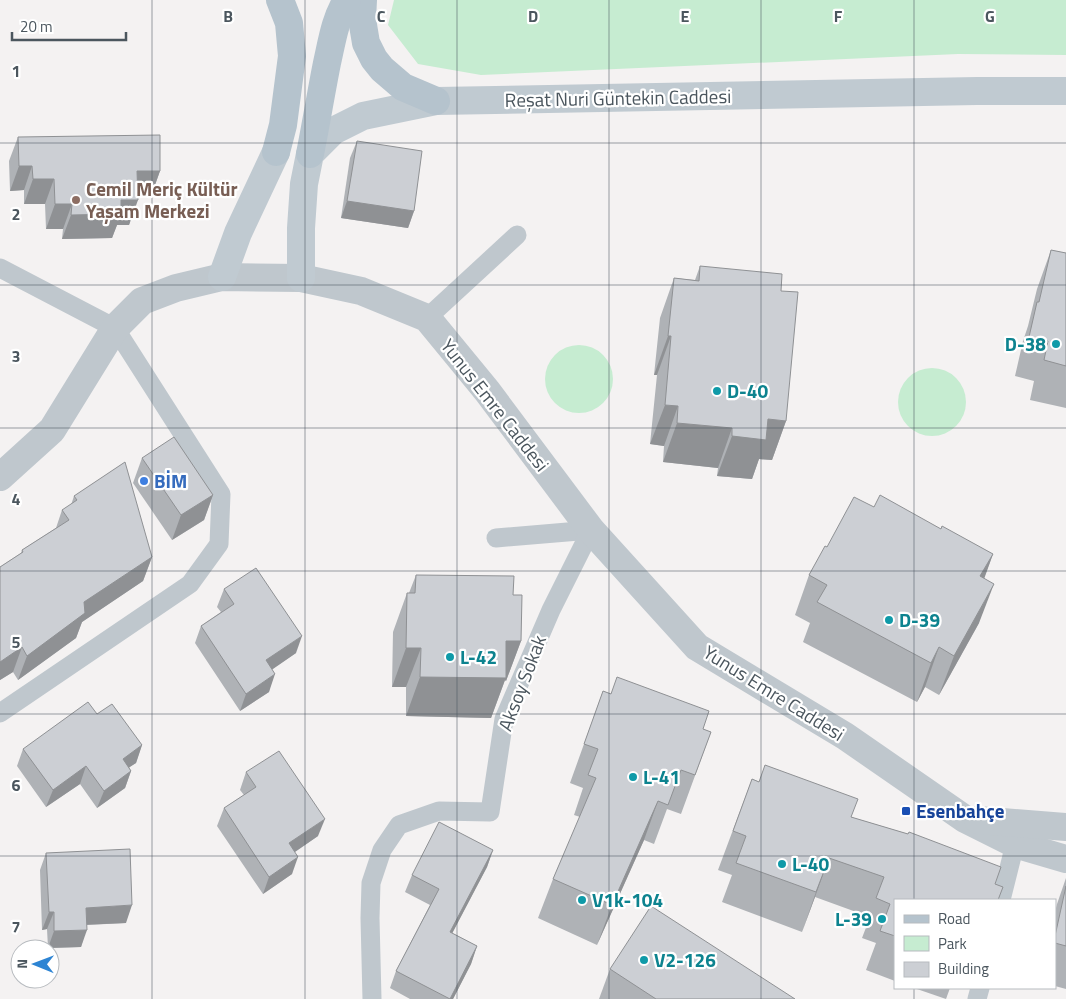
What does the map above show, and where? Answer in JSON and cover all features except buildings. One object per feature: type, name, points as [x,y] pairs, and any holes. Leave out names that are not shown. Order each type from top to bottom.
[{"type":"main road","points":[[222,277],[238,233],[276,152],[283,124],[292,56],[289,23],[280,0]]},
{"type":"main road","points":[[301,278],[301,228],[304,184],[335,26],[347,0]]},
{"type":"main road","points":[[363,0],[362,19],[366,43],[374,59],[382,69],[403,87],[436,101]]},
{"type":"main road","name":"Reşat Nuri Güntekin Caddesi","points":[[310,154],[333,131],[363,116],[436,101],[967,91],[1066,91]]},
{"type":"street","name":"Yunus Emre Caddesi","points":[[0,477],[52,430],[115,328],[142,302],[176,288],[222,277],[301,278],[361,291],[427,318],[488,391],[591,530],[697,646],[844,736],[964,819],[1015,844],[1066,859]]},
{"type":"street","points":[[964,819],[1066,827]]},
{"type":"lane","points":[[427,318],[517,235]]},
{"type":"lane","points":[[0,268],[115,328],[221,494],[219,544],[190,584],[0,713]]},
{"type":"lane","points":[[496,538],[591,530]]},
{"type":"lane","name":"Aksoy Sokak","points":[[372,999],[371,883],[382,850],[399,825],[439,811],[490,812],[504,719],[551,610],[591,530]]},
{"type":"lane","points":[[1001,899],[1015,844]]},
{"type":"green space","points":[[394,0],[1066,0],[1066,55],[958,54],[481,75],[418,64],[388,25]]},
{"type":"green space","points":[[579,345],[592,348],[603,355],[610,366],[613,379],[610,392],[603,403],[592,410],[579,413],[566,410],[555,403],[548,392],[545,379],[548,366],[555,355],[566,348]]},
{"type":"green space","points":[[939,368],[951,374],[960,383],[966,395],[964,415],[956,426],[939,436],[925,436],[908,426],[900,415],[898,395],[908,378],[919,370]]},
{"type":"place","name":"Cemil Meriç Kültür Yaşam Merkezi","points":[[76,200]]},
{"type":"place","name":"D-38","points":[[1056,344]]},
{"type":"place","name":"D-40","points":[[717,391]]},
{"type":"place","name":"BİM","points":[[144,481]]},
{"type":"place","name":"D-39","points":[[889,620]]},
{"type":"place","name":"L-42","points":[[450,657]]},
{"type":"place","name":"L-41","points":[[633,777]]},
{"type":"place","name":"Esenbahçe","points":[[906,811]]},
{"type":"place","name":"L-40","points":[[782,864]]},
{"type":"place","name":"V1k-104","points":[[582,900]]},
{"type":"place","name":"L-39","points":[[882,919]]},
{"type":"place","name":"V2-126","points":[[644,960]]}]
